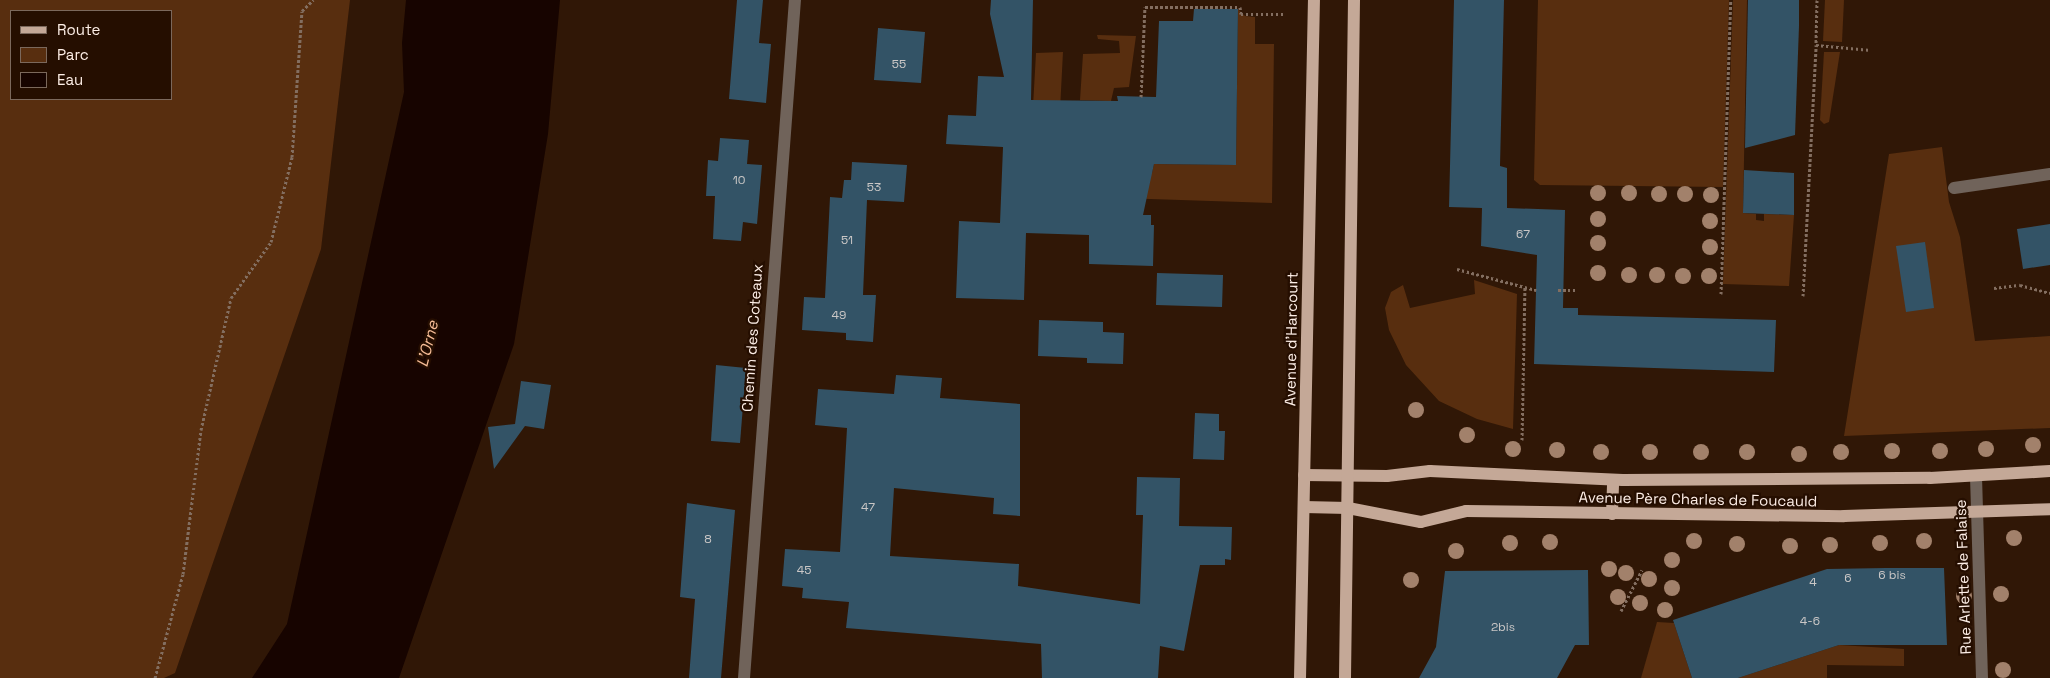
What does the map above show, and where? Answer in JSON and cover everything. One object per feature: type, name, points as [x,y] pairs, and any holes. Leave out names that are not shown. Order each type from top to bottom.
[{"type":"main road","name":"Avenue d'Harcourt","points":[[1300,678],[1314,0]]},
{"type":"main road","points":[[1345,678],[1354,0]]},
{"type":"main road","name":"Avenue Père Charles de Foucauld","points":[[1304,475],[1387,476],[1430,471],[1613,480],[1976,476],[2050,471]]},
{"type":"main road","points":[[1612,514],[1613,480]]},
{"type":"main road","name":"Avenue Père Charles de Foucauld","points":[[1304,507],[1348,508],[1421,522],[1466,512],[1844,516],[1977,513],[2050,509]]},
{"type":"street","name":"Chemin des Coteaux","points":[[744,678],[795,0]]},
{"type":"street","points":[[1954,188],[2050,174]]},
{"type":"street","name":"Rue Arlette de Falaise","points":[[1976,476],[1982,678]]},
{"type":"path","points":[[155,678],[183,574],[201,430],[231,298],[272,242],[292,157],[302,11],[313,0]]},
{"type":"path","points":[[1721,294],[1731,0]]},
{"type":"path","points":[[1803,296],[1818,0]]},
{"type":"path","points":[[1141,97],[1145,6],[1240,7],[1241,14],[1285,14]]},
{"type":"path","points":[[1816,45],[1871,50]]},
{"type":"path","points":[[1457,269],[1536,290]]},
{"type":"path","points":[[1994,288],[2020,285],[2050,293]]},
{"type":"path","points":[[1522,440],[1525,287]]},
{"type":"path","points":[[1558,290],[1575,290]]},
{"type":"path","points":[[1621,611],[1642,570]]},
{"type":"green space","points":[[0,0],[350,0],[321,249],[175,673],[164,678],[0,678]]},
{"type":"green space","points":[[1538,0],[1729,0],[1723,187],[1540,185],[1534,180]]},
{"type":"green space","points":[[1733,0],[1747,0],[1743,213],[1756,214],[1756,220],[1764,221],[1764,214],[1794,215],[1789,286],[1723,284]]},
{"type":"green space","points":[[1825,0],[1844,0],[1842,42],[1823,41]]},
{"type":"green space","points":[[1238,9],[1245,16],[1255,17],[1255,44],[1274,44],[1272,203],[1028,195],[1036,53],[1063,52],[1057,168],[1152,173],[1154,164],[1236,165]]},
{"type":"green space","points":[[1097,35],[1136,36],[1129,87],[1114,88],[1111,101],[1080,100],[1083,54],[1120,53],[1119,41],[1098,39]]},
{"type":"green space","points":[[1824,52],[1840,52],[1829,122],[1824,124],[1820,120]]},
{"type":"green space","points":[[1942,147],[1949,202],[1960,237],[1975,341],[2050,336],[2050,428],[1844,436],[1889,154]]},
{"type":"green space","points":[[1474,280],[1517,294],[1513,429],[1477,419],[1439,401],[1406,365],[1389,330],[1385,308],[1391,292],[1403,285],[1410,308],[1475,294]]},
{"type":"green space","points":[[1657,622],[1674,623],[1692,678],[1641,678]]},
{"type":"green space","points":[[1839,645],[1904,649],[1904,666],[1827,665],[1827,678],[1738,678]]},
{"type":"water","name":"L'Orne","points":[[406,0],[560,0],[548,134],[514,344],[399,678],[252,678],[287,624],[404,92],[402,43]]},
{"type":"building","points":[[737,0],[763,0],[759,43],[771,44],[766,103],[729,99]]},
{"type":"building","points":[[991,0],[1033,0],[1031,100],[1118,101],[1117,96],[1156,97],[1159,21],[1193,21],[1194,9],[1238,9],[1236,165],[1154,164],[1143,215],[1151,215],[1151,225],[1154,225],[1153,266],[1089,264],[1089,235],[1026,233],[1024,300],[956,298],[959,221],[1000,223],[1003,147],[946,144],[948,115],[976,116],[978,76],[1004,77],[990,14]]},
{"type":"building","points":[[1454,0],[1504,0],[1500,166],[1507,168],[1507,208],[1565,210],[1563,308],[1578,308],[1578,315],[1776,320],[1774,372],[1534,364],[1537,255],[1481,246],[1482,208],[1449,207]]},
{"type":"building","points":[[1748,0],[1799,0],[1799,26],[1795,135],[1745,148]]},
{"type":"building","points":[[878,28],[925,32],[921,83],[874,80]]},
{"type":"building","points":[[720,138],[749,140],[747,164],[762,165],[757,224],[743,222],[741,241],[713,239],[715,196],[706,196],[708,160],[718,161]]},
{"type":"building","points":[[852,162],[907,165],[904,202],[867,200],[863,295],[876,295],[873,342],[846,340],[846,333],[802,330],[804,297],[825,298],[830,197],[842,198],[844,180],[851,180]]},
{"type":"building","points":[[1744,170],[1794,173],[1794,215],[1743,213]]},
{"type":"building","points":[[2050,224],[2050,265],[2023,269],[2017,229]]},
{"type":"building","points":[[1925,242],[1934,308],[1906,312],[1896,246]]},
{"type":"building","points":[[1157,273],[1223,275],[1222,307],[1156,305]]},
{"type":"building","points":[[1039,320],[1103,322],[1103,332],[1124,333],[1123,364],[1087,363],[1087,358],[1038,356]]},
{"type":"building","points":[[716,365],[746,368],[740,443],[711,441]]},
{"type":"building","points":[[896,375],[942,378],[940,398],[1020,404],[1020,516],[993,514],[994,498],[894,488],[890,556],[1019,564],[1018,586],[1140,604],[1143,515],[1136,515],[1137,477],[1180,478],[1179,526],[1232,527],[1231,560],[1225,559],[1225,565],[1200,565],[1184,651],[1160,646],[1158,678],[1042,678],[1041,644],[846,628],[849,602],[802,598],[803,588],[782,586],[785,549],[840,552],[847,428],[815,425],[818,389],[894,394]]},
{"type":"building","points":[[521,381],[551,385],[544,429],[525,426],[494,469],[488,427],[515,424]]},
{"type":"building","points":[[1195,413],[1219,414],[1219,431],[1225,431],[1224,460],[1193,459]]},
{"type":"building","points":[[687,503],[735,510],[721,678],[689,678],[695,599],[680,597]]},
{"type":"building","points":[[1944,568],[1947,645],[1839,645],[1738,678],[1692,678],[1673,620],[1827,569]]},
{"type":"building","points":[[1588,570],[1589,645],[1575,645],[1557,678],[1419,678],[1436,647],[1445,571]]}]
